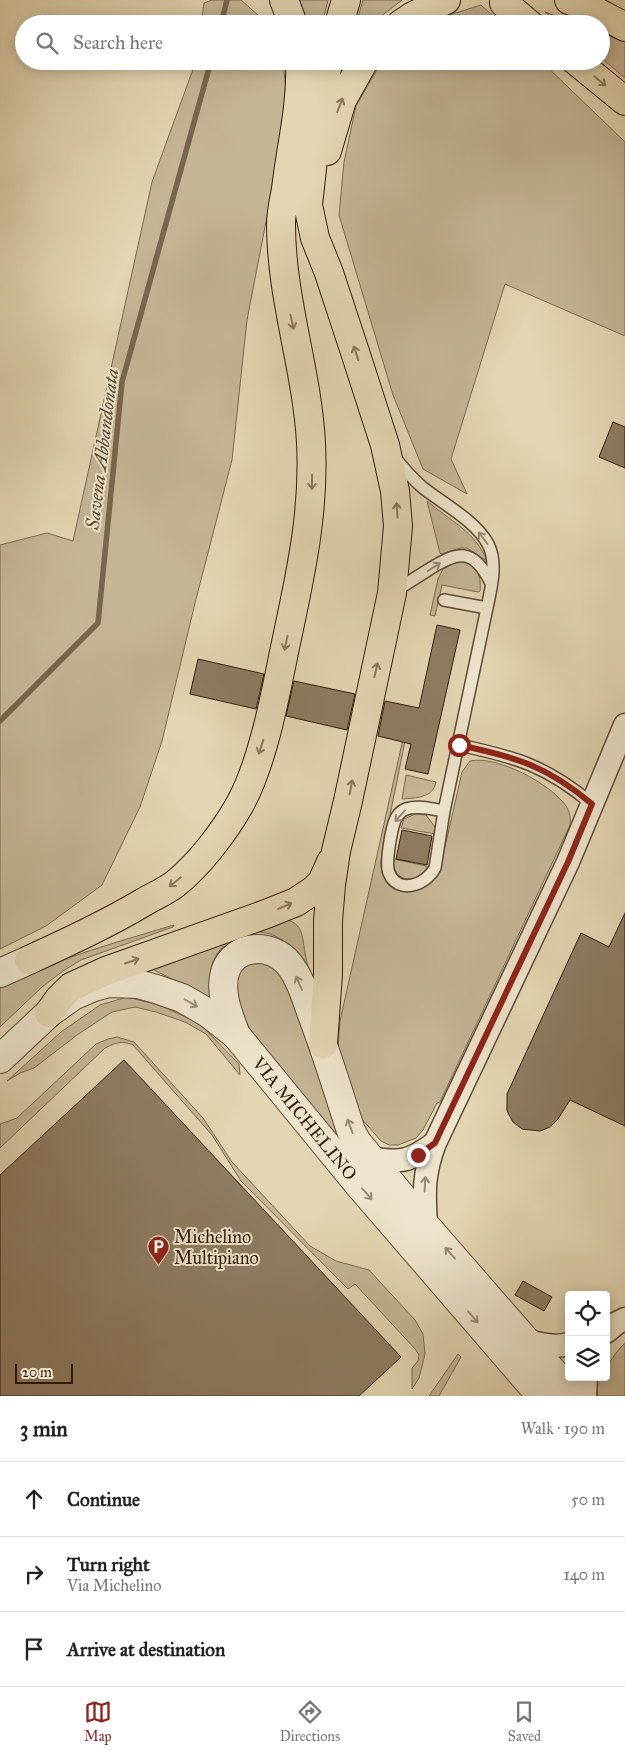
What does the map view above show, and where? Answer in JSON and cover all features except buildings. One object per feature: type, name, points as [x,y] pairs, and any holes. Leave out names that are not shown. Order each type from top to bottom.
[{"type":"highway","points":[[284,0],[290,15]]},
{"type":"highway","points":[[342,15],[346,0]]},
{"type":"highway","points":[[417,15],[438,3]]},
{"type":"highway","points":[[504,3],[519,15]]},
{"type":"highway","points":[[577,3],[601,15]]},
{"type":"highway","points":[[610,20],[625,27]]},
{"type":"highway","points":[[29,960],[119,916],[175,884],[203,856],[224,830],[241,803],[252,775],[274,700],[304,561],[312,492],[308,402],[284,274],[281,222],[299,106],[300,70]]},
{"type":"highway","points":[[284,274],[300,166],[327,70]]},
{"type":"highway","points":[[329,273],[318,203],[330,134],[342,100],[359,70]]},
{"type":"highway","points":[[587,70],[625,101]]},
{"type":"highway","points":[[318,105],[308,205],[315,238],[329,273],[384,445],[395,491],[398,526],[392,592],[336,851],[331,885],[323,1044]]},
{"type":"highway","points":[[49,1013],[71,987],[106,970],[296,902],[322,882],[336,851]]},
{"type":"street","points":[[426,1226],[424,1179],[427,1163],[568,862],[625,725]]},
{"type":"street","name":"VIA MICHELINO","points":[[236,1035],[226,1009],[223,988],[225,973],[230,962],[238,954],[250,949],[265,948],[288,962],[298,978],[323,1044],[351,1130],[357,1142],[426,1226],[574,1396]]},
{"type":"street","points":[[0,973],[29,960]]},
{"type":"street","name":"VIA MICHELINO","points":[[5,1051],[49,1013],[73,996],[108,983],[138,984],[182,998],[208,1013],[236,1035],[359,1185],[541,1396]]},
{"type":"street","name":"VIA MICHELINO","points":[[370,1158],[391,1161],[407,1160],[435,1143]]},
{"type":"street","points":[[610,1329],[625,1319]]},
{"type":"street","points":[[525,1340],[544,1345],[565,1345]]},
{"type":"street","points":[[585,1396],[586,1381]]},
{"type":"lane","points":[[384,445],[406,472],[422,487],[480,532],[489,545],[492,561],[492,584],[444,811],[435,868],[423,882],[403,885],[395,880],[389,872],[388,860],[394,822],[399,814],[407,809],[426,807],[444,811]]},
{"type":"lane","points":[[392,592],[446,559],[458,556],[467,556],[475,560],[484,570],[492,584]]},
{"type":"lane","points":[[444,600],[487,608]]},
{"type":"lane","points":[[459,745],[507,756],[531,764],[553,775],[592,804]]},
{"type":"shaded area","points":[[212,0],[241,0],[258,15],[202,15],[204,3]]},
{"type":"shaded area","points":[[299,0],[328,0],[324,15],[305,15]]},
{"type":"shaded area","points":[[363,0],[402,0],[383,15],[359,15]]},
{"type":"shaded area","points":[[481,5],[492,15],[449,15]]},
{"type":"shaded area","points":[[610,36],[625,42],[625,78],[610,66]]},
{"type":"shaded area","points":[[193,70],[284,70],[286,91],[275,175],[247,320],[232,460],[162,741],[140,807],[102,885],[46,926],[0,949],[0,545],[47,533],[73,541],[152,182]]},
{"type":"shaded area","points":[[377,70],[550,70],[625,142],[625,336],[505,284],[451,459],[467,494],[423,469],[393,395],[339,215],[344,162],[356,106]]},
{"type":"shaded area","points":[[427,501],[469,534],[487,561],[467,548],[440,553]]},
{"type":"shaded area","points":[[458,561],[469,564],[476,570],[480,579],[480,591],[442,585],[435,616],[430,615],[438,579],[443,569]]},
{"type":"shaded area","points":[[405,730],[407,731],[381,861],[382,871],[386,880],[393,887],[400,890],[417,890],[433,881],[439,873],[462,772],[470,761],[494,762],[523,773],[536,781],[559,798],[566,806],[570,816],[570,825],[440,1102],[437,1103],[423,1130],[416,1138],[398,1145],[389,1145],[381,1141],[361,1118],[338,1049],[340,1021]]},
{"type":"shaded area","points":[[406,775],[436,782],[428,794],[402,799]]},
{"type":"shaded area","points":[[415,814],[426,815],[435,827],[435,834],[401,828],[404,819]]},
{"type":"shaded area","points":[[394,859],[426,866],[427,870],[416,878],[405,878],[396,872]]},
{"type":"shaded area","points":[[279,920],[293,922],[300,929],[309,972],[306,971],[297,955],[285,942],[275,936],[255,932],[245,933],[236,937],[220,949],[211,968],[210,984],[212,999],[148,967],[150,964],[246,929]]},
{"type":"shaded area","points":[[174,925],[173,927],[81,960],[42,987],[0,1027],[0,986],[63,960]]},
{"type":"shaded area","points":[[247,958],[277,966],[289,987],[337,1131],[333,1132],[250,1029],[237,1005],[234,972]]},
{"type":"shaded area","points":[[127,997],[159,1005],[199,1023],[239,1064],[240,1075],[206,1034],[185,1022],[135,1007],[112,1012],[77,1035],[34,1068],[20,1073],[7,1081],[61,1032],[100,1005]]},
{"type":"shaded area","points":[[117,1037],[134,1042],[203,1118],[232,1162],[310,1246],[336,1261],[369,1270],[415,1320],[423,1334],[425,1354],[419,1378],[412,1389],[412,1368],[418,1361],[419,1355],[416,1350],[355,1284],[348,1289],[241,1181],[212,1135],[133,1045],[119,1043],[105,1048],[0,1148],[0,1124],[17,1118],[96,1044]]},
{"type":"shaded area","points":[[625,1343],[625,1396],[598,1396],[596,1381],[610,1381],[610,1363]]},
{"type":"shaded area","points":[[458,1354],[461,1357],[439,1396],[429,1396]]},
{"type":"waterway","name":"Savena Abbandonata","points":[[223,15],[227,0]]},
{"type":"waterway","name":"Savena Abbandonata","points":[[0,721],[98,623],[122,382],[209,70]]},
{"type":"place","name":"Michelino Multipiano","points":[[158,1266]]},
{"type":"route","points":[[418,1155],[435,1143],[568,862],[592,804],[553,775],[531,764],[507,756],[459,745]]}]
